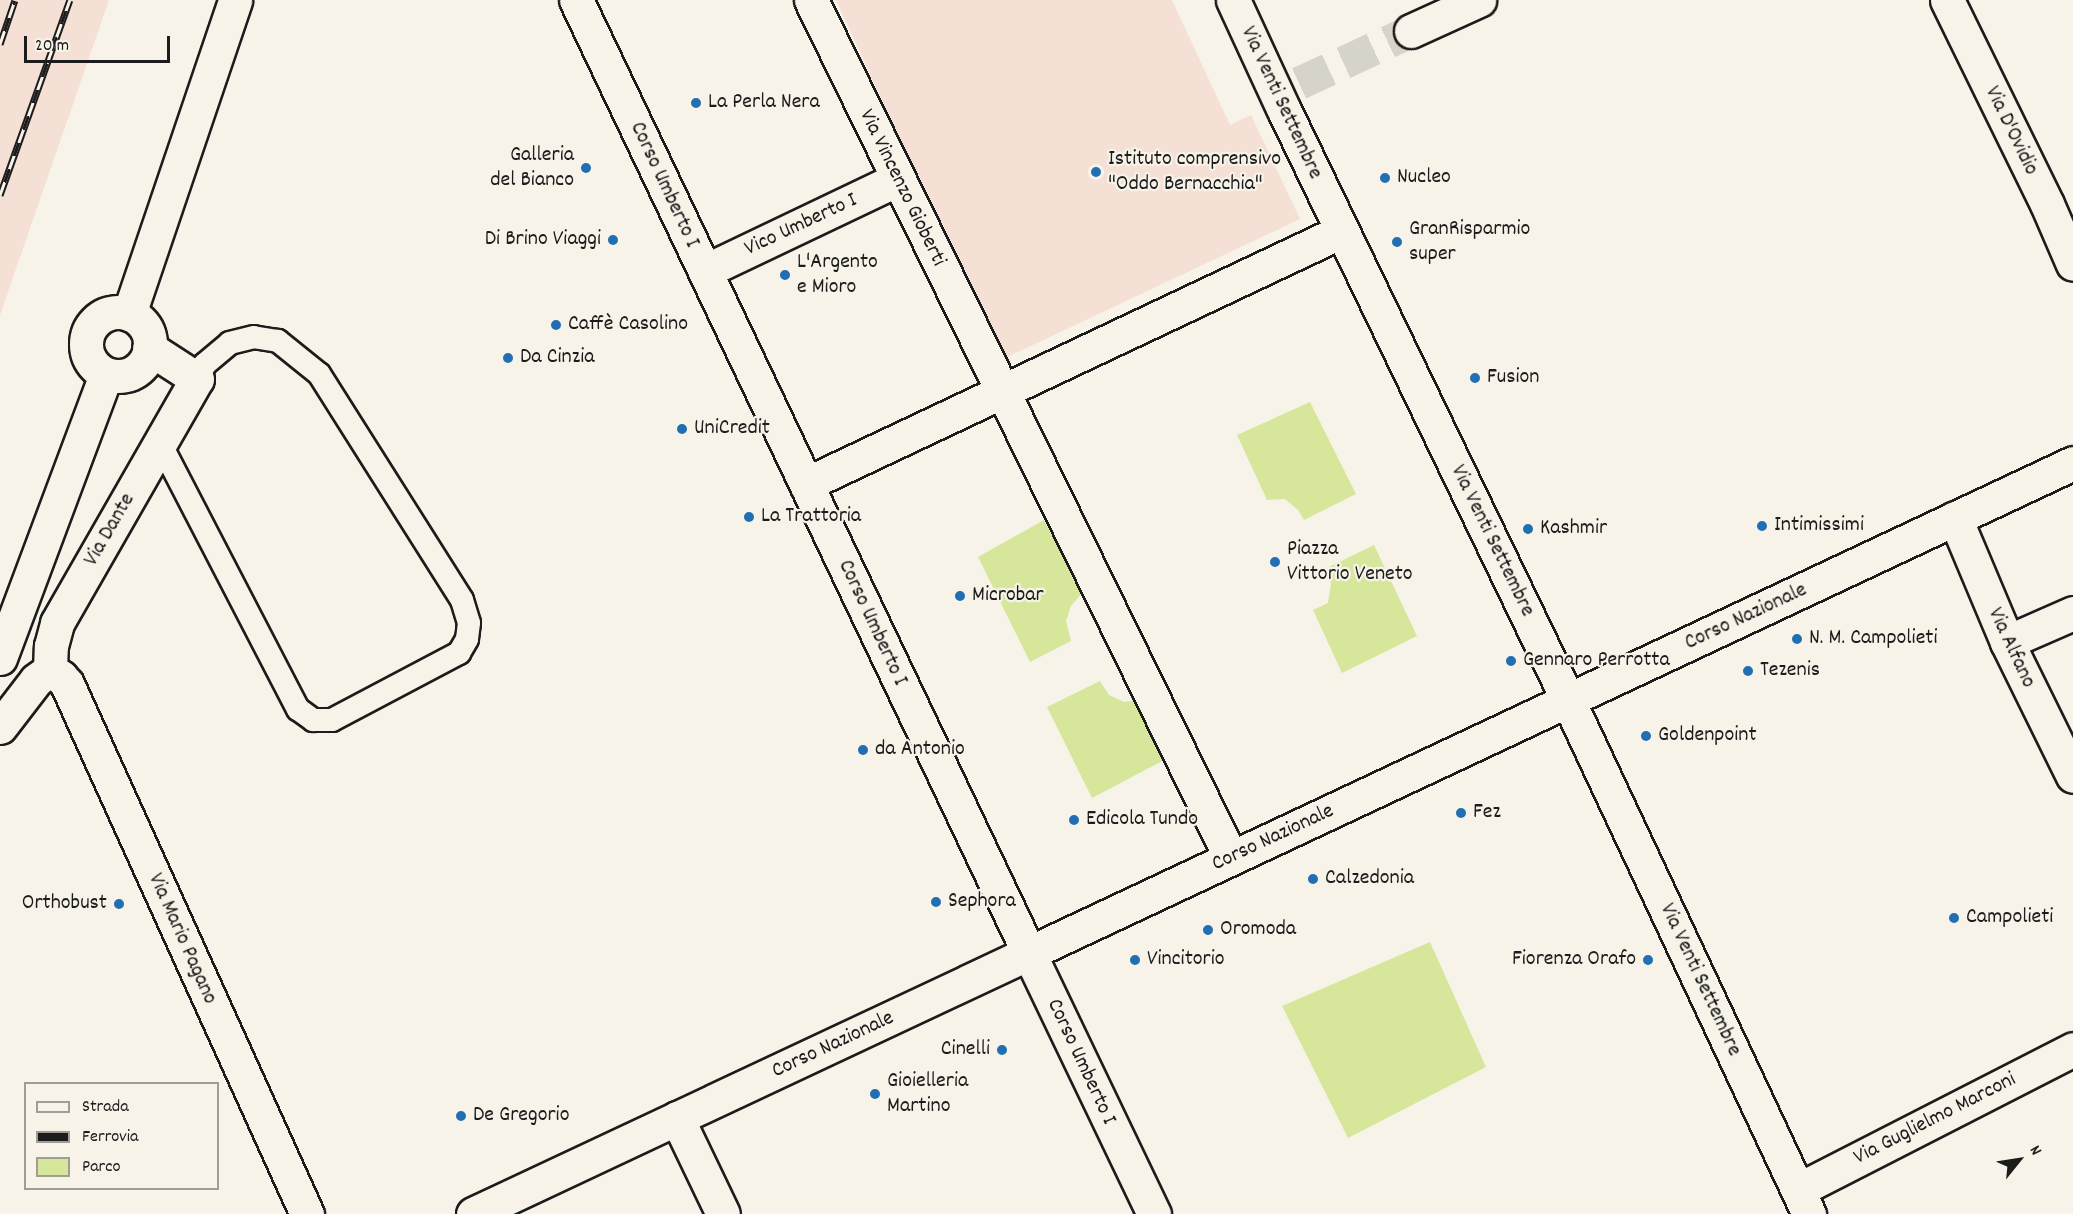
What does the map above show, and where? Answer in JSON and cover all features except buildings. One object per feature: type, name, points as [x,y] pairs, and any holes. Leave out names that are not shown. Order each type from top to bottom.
[{"type":"street","points":[[129,314],[235,0]]},
{"type":"street","name":"Corso Umberto I","points":[[576,0],[1154,1214]]},
{"type":"street","name":"Via Vincenzo Gioberti","points":[[811,0],[998,384]]},
{"type":"street","name":"Via Venti Settembre","points":[[1233,0],[1287,88],[1342,231],[1568,700],[1803,1202]]},
{"type":"street","points":[[1411,31],[1479,0]]},
{"type":"street","name":"Via D'Ovidio","points":[[1947,0],[1969,46],[2060,198],[2073,264]]},
{"type":"street","name":"Vico Umberto I","points":[[705,271],[897,179]]},
{"type":"street","points":[[806,484],[998,384],[1342,231]]},
{"type":"street","points":[[108,313],[129,314],[146,328],[149,348],[145,362],[135,372],[121,376],[106,374],[91,360],[86,346],[88,332],[96,320],[108,313]]},
{"type":"street","points":[[149,348],[197,379]]},
{"type":"street","points":[[0,657],[106,374]]},
{"type":"street","name":"Via Dante","points":[[50,670],[51,646],[57,623],[197,379]]},
{"type":"street","points":[[998,384],[1231,858]]},
{"type":"street","name":"Corso Nazionale","points":[[473,1214],[2073,463]]},
{"type":"street","name":"Via Alfano","points":[[1955,518],[2007,642],[2073,776]]},
{"type":"street","points":[[2007,642],[2073,613]]},
{"type":"street","points":[[0,727],[36,680],[50,670]]},
{"type":"street","name":"Via Mario Pagano","points":[[50,670],[67,684],[307,1214]]},
{"type":"street","name":"Via Guglielmo Marconi","points":[[1803,1202],[2073,1049]]},
{"type":"street","points":[[677,1118],[723,1214]]},
{"type":"lane","points":[[160,443],[298,709],[313,720],[332,720],[459,653],[467,639],[469,623],[462,600],[319,374],[278,341],[254,337],[230,343],[205,364],[197,379]]},
{"type":"shaded area","points":[[0,0],[109,0],[0,315]]},
{"type":"shaded area","name":"Istituto comprensivo \"Oddo Bernacchia\"","points":[[836,0],[1172,0],[1230,125],[1251,115],[1300,219],[1001,360]]},
{"type":"green space","points":[[1310,402],[1356,494],[1304,520],[1298,510],[1285,499],[1267,500],[1237,435]]},
{"type":"green space","points":[[1044,520],[1083,592],[1071,606],[1066,621],[1071,641],[1030,662],[978,557]]},
{"type":"green space","points":[[1374,545],[1417,636],[1342,673],[1313,610],[1328,603],[1331,584],[1327,568]]},
{"type":"green space","points":[[1100,681],[1109,695],[1124,702],[1137,700],[1166,759],[1092,798],[1047,707]]},
{"type":"green space","points":[[1430,942],[1486,1067],[1348,1138],[1282,1006]]},
{"type":"tunnel","points":[[1299,83],[1411,31]]},
{"type":"railway","points":[[0,44],[15,0]]},
{"type":"railway","points":[[0,195],[70,0]]},
{"type":"place","name":"La Perla Nera","points":[[696,103]]},
{"type":"place","name":"Galleria del Bianco","points":[[586,168]]},
{"type":"place","name":"Istituto comprensivo \"Oddo Bernacchia\"","points":[[1096,172]]},
{"type":"place","name":"Nucleo","points":[[1385,178]]},
{"type":"place","name":"Di Brino Viaggi","points":[[613,240]]},
{"type":"place","name":"GranRisparmio super","points":[[1397,242]]},
{"type":"place","name":"L'Argento e Mioro","points":[[785,275]]},
{"type":"place","name":"Caffè Casolino","points":[[556,325]]},
{"type":"place","name":"Da Cinzia","points":[[508,358]]},
{"type":"place","name":"Fusion","points":[[1475,378]]},
{"type":"place","name":"UniCredit","points":[[682,429]]},
{"type":"place","name":"La Trattoria","points":[[749,517]]},
{"type":"place","name":"Intimissimi","points":[[1762,526]]},
{"type":"place","name":"Kashmir","points":[[1528,529]]},
{"type":"place","name":"Piazza Vittorio Veneto","points":[[1275,562]]},
{"type":"place","name":"Microbar","points":[[960,596]]},
{"type":"place","name":"N. M. Campolieti","points":[[1797,639]]},
{"type":"place","name":"Gennaro Perrotta","points":[[1511,661]]},
{"type":"place","name":"Tezenis","points":[[1748,671]]},
{"type":"place","name":"Goldenpoint","points":[[1646,736]]},
{"type":"place","name":"da Antonio","points":[[863,750]]},
{"type":"place","name":"Fez","points":[[1461,813]]},
{"type":"place","name":"Edicola Tundo","points":[[1074,820]]},
{"type":"place","name":"Calzedonia","points":[[1313,879]]},
{"type":"place","name":"Sephora","points":[[936,902]]},
{"type":"place","name":"Orthobust","points":[[119,904]]},
{"type":"place","name":"Campolieti","points":[[1954,918]]},
{"type":"place","name":"Oromoda","points":[[1208,930]]},
{"type":"place","name":"Vincitorio","points":[[1135,960]]},
{"type":"place","name":"Fiorenza Orafo","points":[[1648,960]]},
{"type":"place","name":"Cinelli","points":[[1002,1050]]},
{"type":"place","name":"Gioielleria Martino","points":[[875,1094]]},
{"type":"place","name":"De Gregorio","points":[[461,1116]]}]
